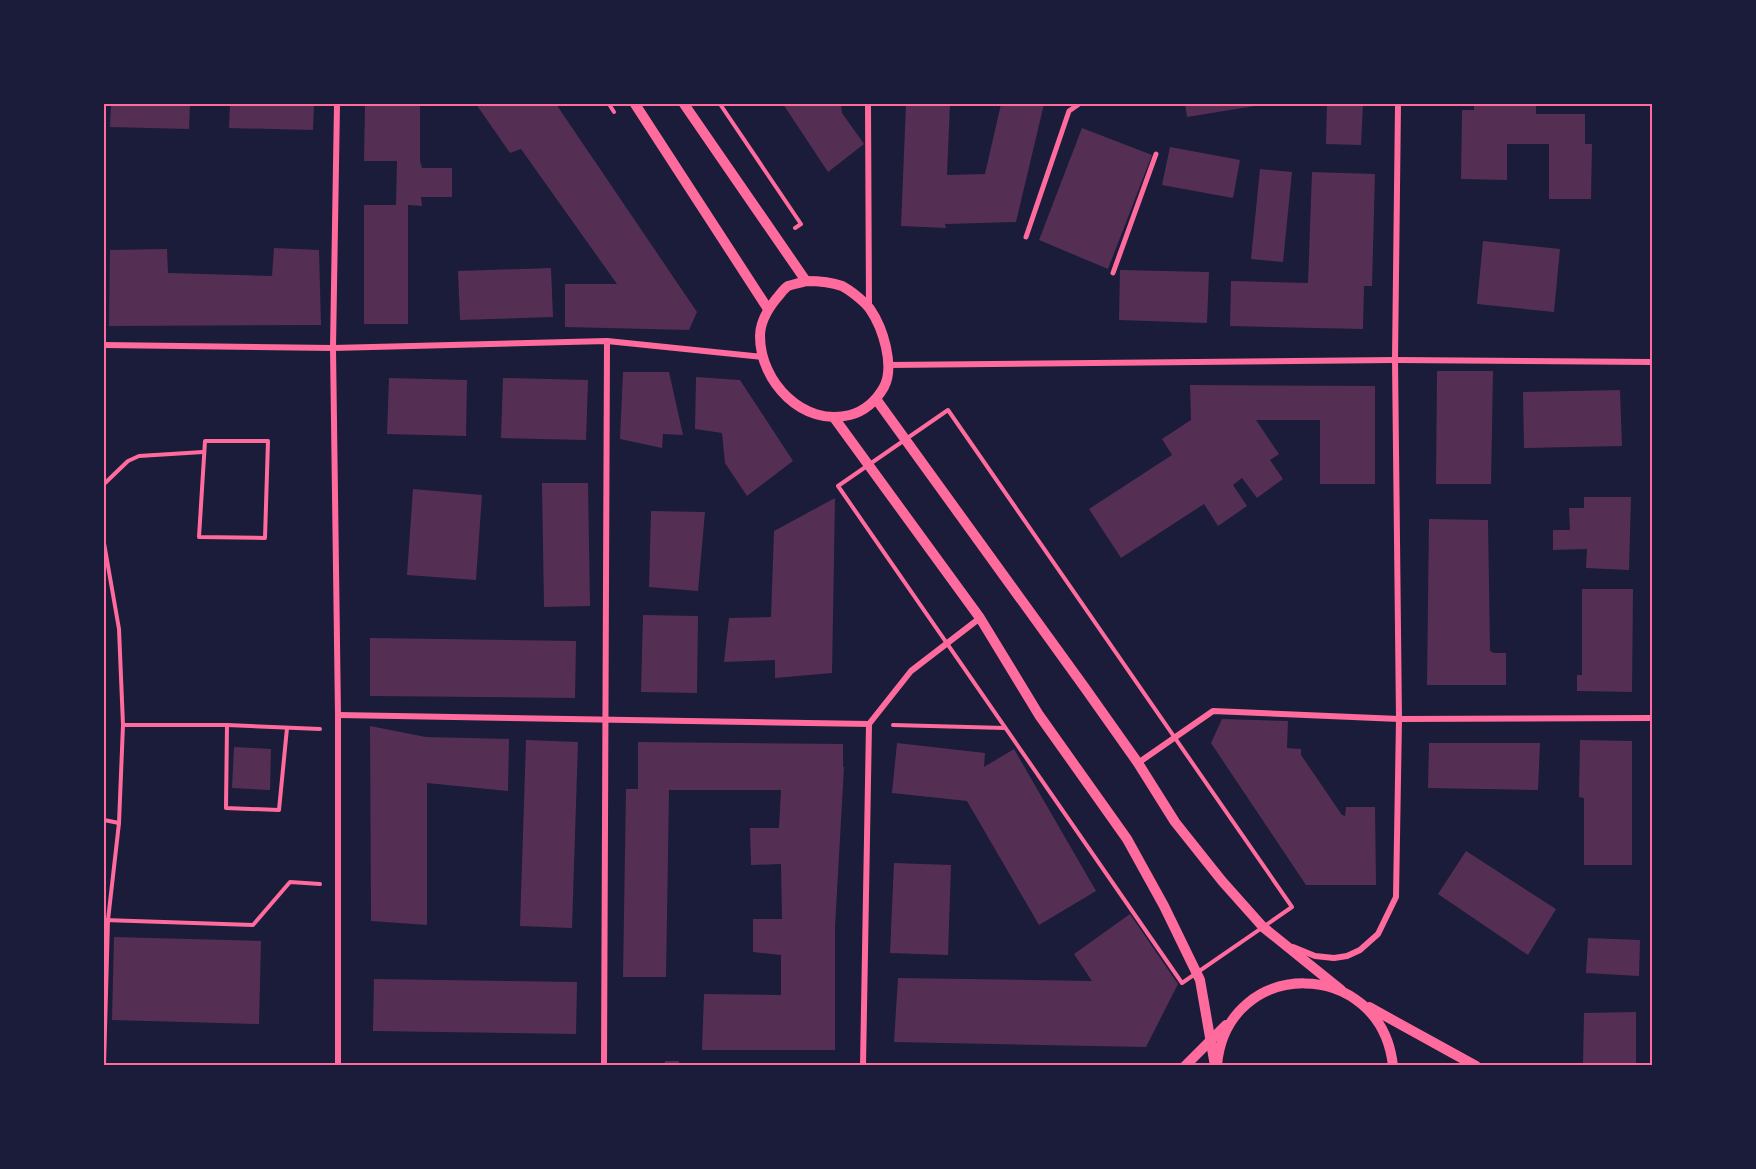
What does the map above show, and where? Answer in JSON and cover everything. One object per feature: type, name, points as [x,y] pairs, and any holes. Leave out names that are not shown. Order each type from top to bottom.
[{"type":"street","points":[[337,104],[333,348],[338,715],[338,1065]]},
{"type":"street","points":[[635,104],[768,309]]},
{"type":"street","points":[[684,104],[806,281]]},
{"type":"street","points":[[868,104],[869,308],[884,340],[889,365],[885,385],[876,399],[860,412],[835,419],[811,412],[790,401],[771,377],[763,357],[760,334],[768,309],[786,287],[806,281],[842,286],[869,308]]},
{"type":"street","points":[[1026,237],[1069,111],[1079,104]]},
{"type":"street","points":[[1263,927],[1299,950],[1315,956],[1334,958],[1347,956],[1360,950],[1378,934],[1396,897],[1399,719],[1395,360],[1398,104]]},
{"type":"street","points":[[1113,273],[1156,154]]},
{"type":"street","points":[[604,1065],[607,341]]},
{"type":"street","points":[[104,345],[333,348],[607,341],[763,357]]},
{"type":"street","points":[[889,365],[1395,360],[1653,362]]},
{"type":"street","points":[[876,399],[1138,763],[1175,822],[1222,881],[1263,927],[1341,990],[1361,1003],[1476,1065]]},
{"type":"street","points":[[835,419],[980,618],[1040,715],[1127,839],[1164,906],[1200,980],[1209,1042],[1216,1065]]},
{"type":"street","points":[[863,1065],[869,724],[911,671],[980,618]]},
{"type":"street","points":[[1138,763],[1213,711],[1399,719],[1653,718]]},
{"type":"street","points":[[338,715],[869,724]]},
{"type":"street","points":[[1185,1065],[1243,1008],[1263,994],[1285,985],[1317,983],[1341,990]]},
{"type":"street","points":[[1361,1003],[1378,1021],[1386,1035],[1393,1065]]},
{"type":"street","points":[[1216,1065],[1225,1034],[1243,1008]]},
{"type":"path","points":[[205,441],[268,441],[265,538],[199,537],[203,452],[205,441]]},
{"type":"path","points":[[104,484],[128,461],[140,456],[203,452]]},
{"type":"path","points":[[104,543],[119,629],[123,724],[119,823],[106,920],[104,1065]]},
{"type":"path","points":[[123,724],[338,729]]},
{"type":"path","points":[[869,724],[1005,728]]},
{"type":"path","points":[[227,725],[226,808],[279,810],[287,728]]},
{"type":"path","points":[[104,820],[119,823]]},
{"type":"path","points":[[106,920],[254,925],[290,882],[338,887]]},
{"type":"building","points":[[111,104],[190,104],[189,129],[110,127]]},
{"type":"building","points":[[230,104],[314,104],[313,130],[229,128]]},
{"type":"building","points":[[365,104],[420,104],[422,168],[452,168],[452,197],[421,197],[422,206],[408,205],[408,324],[364,324],[364,205],[396,205],[397,161],[364,161]]},
{"type":"building","points":[[476,104],[556,104],[697,312],[689,330],[565,327],[565,284],[617,284],[521,149],[510,153]]},
{"type":"building","points":[[783,104],[841,104],[842,113],[864,144],[828,172]]},
{"type":"building","points":[[906,104],[950,104],[947,175],[985,174],[1001,104],[1044,104],[1016,222],[945,224],[946,228],[901,226]]},
{"type":"building","points":[[1185,104],[1261,104],[1261,105],[1187,117]]},
{"type":"building","points":[[1327,104],[1363,104],[1361,145],[1326,144]]},
{"type":"building","points":[[1474,104],[1536,104],[1536,114],[1585,114],[1585,144],[1592,144],[1591,199],[1549,199],[1549,144],[1507,144],[1507,180],[1461,179],[1462,110],[1474,110]]},
{"type":"building","points":[[1082,128],[1152,155],[1108,269],[1039,240]]},
{"type":"building","points":[[1170,147],[1240,160],[1233,198],[1162,185]]},
{"type":"building","points":[[1260,169],[1292,172],[1283,262],[1251,259]]},
{"type":"building","points":[[1312,172],[1375,174],[1372,286],[1364,286],[1363,329],[1230,326],[1231,281],[1308,283]]},
{"type":"building","points":[[1483,241],[1560,249],[1554,312],[1477,304]]},
{"type":"building","points":[[274,248],[319,250],[321,325],[109,326],[110,250],[167,249],[168,273],[272,276]]},
{"type":"building","points":[[551,268],[553,317],[460,320],[458,271]]},
{"type":"building","points":[[1120,270],[1209,272],[1207,323],[1119,320]]},
{"type":"building","points":[[1437,371],[1493,371],[1491,484],[1436,484]]},
{"type":"building","points":[[623,372],[669,372],[683,435],[663,434],[662,448],[620,439]]},
{"type":"building","points":[[696,377],[740,380],[793,461],[747,496],[725,463],[722,433],[695,429]]},
{"type":"building","points":[[389,378],[467,380],[466,436],[387,434]]},
{"type":"building","points":[[503,378],[588,380],[586,440],[501,438]]},
{"type":"building","points":[[1190,385],[1375,386],[1375,484],[1320,484],[1320,420],[1256,420],[1279,454],[1270,460],[1283,479],[1257,498],[1242,478],[1233,485],[1247,506],[1218,526],[1204,504],[1121,558],[1089,509],[1172,455],[1162,439],[1191,420]]},
{"type":"building","points":[[1620,390],[1622,446],[1524,448],[1523,392]]},
{"type":"building","points":[[542,483],[588,483],[590,606],[544,607]]},
{"type":"building","points":[[413,489],[482,495],[476,580],[407,575]]},
{"type":"building","points":[[1584,497],[1631,497],[1629,570],[1586,568],[1587,549],[1553,550],[1553,530],[1570,530],[1569,508],[1584,508]]},
{"type":"building","points":[[835,498],[832,673],[775,678],[775,660],[724,662],[729,618],[771,617],[774,531]]},
{"type":"building","points":[[651,511],[705,512],[698,591],[649,587]]},
{"type":"building","points":[[1429,519],[1488,520],[1490,651],[1506,653],[1506,685],[1427,685]]},
{"type":"building","points":[[1582,589],[1633,589],[1632,692],[1577,691],[1577,675],[1582,675]]},
{"type":"building","points":[[643,615],[698,616],[697,693],[641,692]]},
{"type":"building","points":[[370,638],[576,641],[575,698],[370,696]]},
{"type":"building","points":[[1222,719],[1288,721],[1287,748],[1301,749],[1301,755],[1342,815],[1345,816],[1346,807],[1375,807],[1376,885],[1306,885],[1211,743]]},
{"type":"building","points":[[370,726],[426,737],[509,739],[508,791],[427,783],[427,925],[371,921]]},
{"type":"building","points":[[526,740],[578,742],[572,928],[520,926]]},
{"type":"building","points":[[1580,740],[1632,741],[1632,865],[1584,865],[1584,798],[1579,797]]},
{"type":"building","points":[[638,742],[843,744],[844,767],[835,927],[835,1050],[702,1050],[704,994],[781,995],[781,955],[753,952],[753,919],[782,919],[781,864],[751,865],[750,828],[779,828],[781,790],[669,790],[666,977],[623,977],[626,789],[638,789]]},
{"type":"building","points":[[897,743],[985,753],[984,767],[1014,749],[1096,891],[1039,925],[967,801],[892,793]]},
{"type":"building","points":[[1429,743],[1540,743],[1538,790],[1428,788]]},
{"type":"building","points":[[234,747],[271,749],[270,790],[232,788]]},
{"type":"building","points":[[1466,851],[1556,909],[1528,955],[1438,894]]},
{"type":"building","points":[[894,863],[951,865],[948,955],[890,953]]},
{"type":"building","points":[[1130,914],[1178,984],[1146,1047],[894,1042],[898,978],[1092,981],[1074,954]]},
{"type":"building","points":[[114,937],[261,941],[259,1024],[112,1020]]},
{"type":"building","points":[[1588,938],[1640,940],[1639,976],[1586,973]]},
{"type":"building","points":[[374,979],[577,982],[576,1034],[373,1031]]},
{"type":"building","points":[[1636,1012],[1636,1066],[1583,1066],[1584,1013]]},
{"type":"building","points":[[665,1061],[679,1061],[678,1066],[664,1066]]}]
